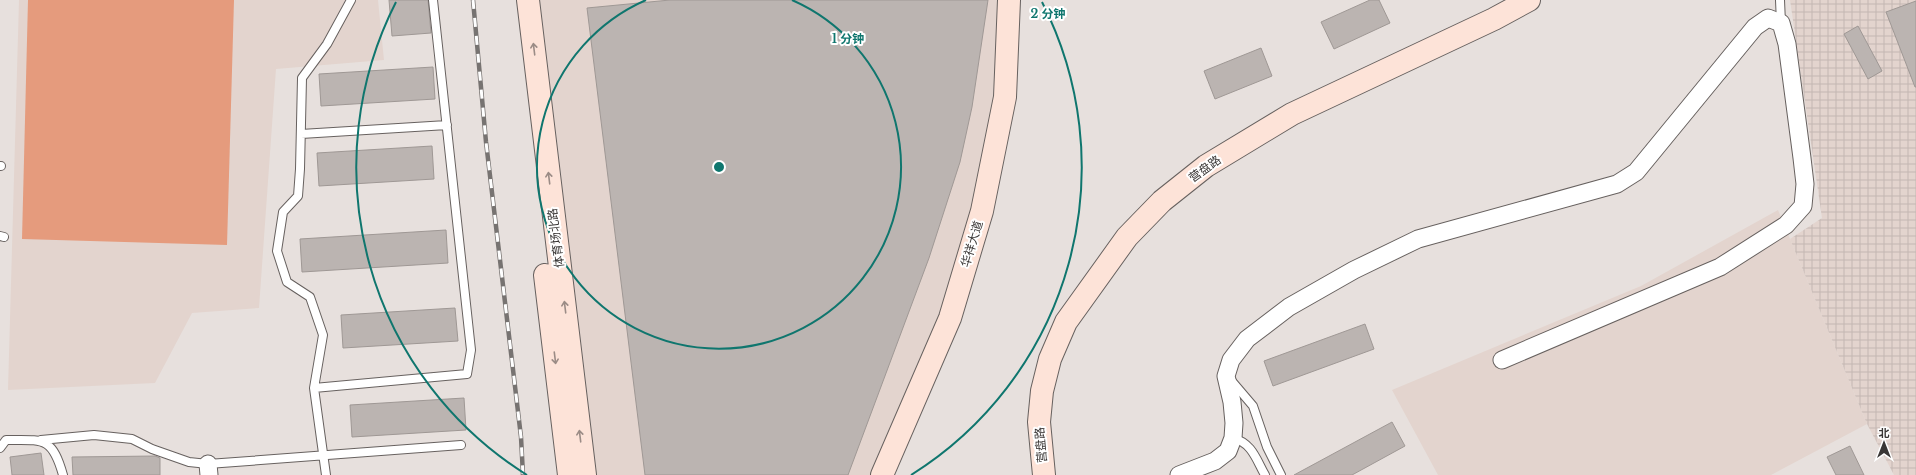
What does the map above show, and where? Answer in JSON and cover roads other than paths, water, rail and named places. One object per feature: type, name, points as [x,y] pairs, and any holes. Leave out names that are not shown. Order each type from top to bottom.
[{"type":"street","name":"体育场北路","points":[[512,0],[569,475]]},
{"type":"street","name":"体育场北路","points":[[528,0],[585,475]]},
{"type":"street","name":"华祥大道","points":[[882,475],[950,318],[982,211],[1005,97],[1009,0]]},
{"type":"street","name":"营盘路","points":[[1044,475],[1039,422],[1042,391],[1050,358],[1066,322],[1122,244],[1162,202],[1206,166],[1292,114],[1494,19],[1529,0]]},
{"type":"street","points":[[1179,475],[1215,461],[1228,451],[1233,438],[1232,402],[1226,376],[1231,360],[1247,339],[1289,307],[1354,270],[1418,240],[1617,184],[1636,172],[1755,27],[1768,18],[1781,23],[1787,44],[1804,171],[1805,184],[1803,206],[1786,225],[1720,267],[1502,360]]},
{"type":"lane","points":[[326,475],[322,455],[314,388],[323,335],[310,297],[287,282],[277,251],[283,212],[298,196],[302,78],[327,44],[351,0]]},
{"type":"lane","points":[[314,388],[467,374],[471,350],[433,0]]},
{"type":"lane","points":[[1780,0],[1781,23]]},
{"type":"lane","points":[[301,134],[447,125]]},
{"type":"lane","points":[[1226,376],[1253,406],[1267,447],[1281,475]]},
{"type":"lane","points":[[0,448],[6,440],[41,440],[94,434],[132,439],[152,449],[209,470],[322,455],[461,445]]},
{"type":"lane","points":[[1233,438],[1244,441],[1252,451],[1265,475]]},
{"type":"lane","points":[[41,440],[56,452],[64,475]]},
{"type":"railway","points":[[473,0],[486,142],[521,437],[523,475]]}]
